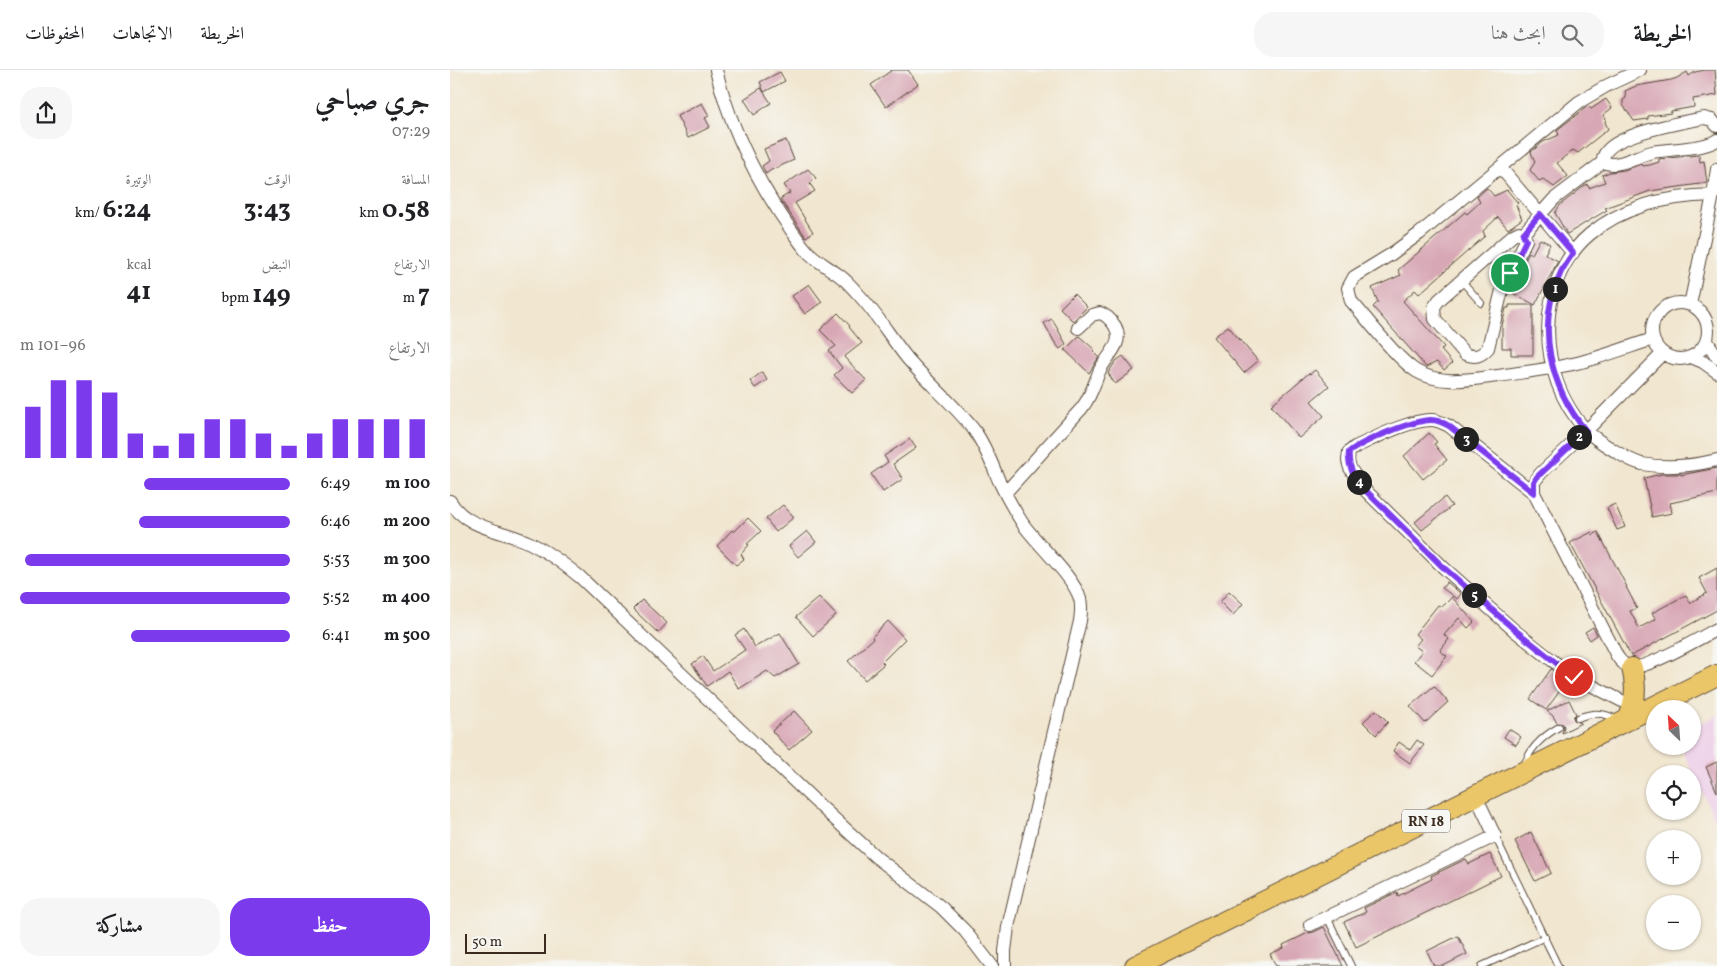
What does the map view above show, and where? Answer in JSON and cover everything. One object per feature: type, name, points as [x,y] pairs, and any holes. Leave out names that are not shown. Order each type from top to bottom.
[{"type":"main road","points":[[1625,722],[1635,694],[1632,668]]},
{"type":"main road","name":"RN 18","points":[[1135,966],[1717,675]]},
{"type":"street","points":[[716,70],[722,95],[738,138],[760,182],[803,247],[819,262],[842,277],[860,295],[907,358],[954,406],[975,431],[989,456],[1005,493],[1024,525],[1074,587],[1080,600],[1080,621],[1008,927],[1005,951],[1006,966]]},
{"type":"street","points":[[1640,70],[1608,85],[1579,102],[1420,234],[1383,260],[1354,277],[1348,288],[1349,297],[1405,363],[1431,378],[1456,381],[1475,380],[1552,368],[1589,360],[1653,339]]},
{"type":"street","points":[[1603,162],[1602,158],[1606,151],[1614,144],[1652,129],[1704,118],[1712,120],[1717,126]]},
{"type":"street","points":[[1603,162],[1607,164],[1620,163],[1647,153],[1706,145],[1717,140]]},
{"type":"street","points":[[1523,234],[1540,214],[1569,186],[1603,162]]},
{"type":"street","points":[[1500,167],[1573,253]]},
{"type":"street","points":[[1690,305],[1717,169]]},
{"type":"street","points":[[1713,194],[1669,198],[1627,211],[1608,221],[1589,235],[1573,253],[1561,273],[1554,292],[1548,336],[1552,368],[1558,388],[1586,431],[1606,446],[1640,464],[1673,467],[1717,460]]},
{"type":"street","points":[[1516,233],[1523,234],[1526,240],[1502,290],[1488,348],[1484,353],[1471,357],[1465,354],[1437,322],[1434,315],[1436,303],[1516,233]]},
{"type":"street","points":[[1711,333],[1703,348],[1691,357],[1681,359],[1671,358],[1663,354],[1653,339],[1652,330],[1658,314],[1664,308],[1673,304],[1682,303],[1690,305],[1703,314],[1711,333],[1717,357]]},
{"type":"street","points":[[1005,493],[1082,408],[1089,398],[1100,370],[1117,342],[1119,335],[1112,322],[1105,314],[1100,313],[1092,315],[1078,328]]},
{"type":"street","points":[[1534,493],[1534,482],[1537,477],[1663,354]]},
{"type":"street","points":[[1691,357],[1703,362],[1717,372]]},
{"type":"street","points":[[1622,701],[1574,677],[1515,630],[1444,568],[1363,488],[1350,468],[1349,452],[1355,447],[1404,426],[1425,421],[1438,421],[1449,426],[1534,493],[1617,656],[1626,666],[1632,668],[1646,665],[1717,629]]},
{"type":"street","points":[[450,501],[462,515],[489,528],[528,542],[563,563],[580,577],[862,844],[882,862],[941,907],[965,931],[992,966]]},
{"type":"street","points":[[1310,925],[1495,836],[1476,796]]},
{"type":"lane","points":[[1461,280],[1481,303]]},
{"type":"lane","points":[[1578,718],[1585,715],[1600,714],[1625,722]]},
{"type":"lane","points":[[1522,773],[1529,754],[1535,746],[1550,732],[1559,728]]},
{"type":"lane","points":[[1495,836],[1558,966]]},
{"type":"lane","points":[[1327,917],[1351,966]]},
{"type":"lane","points":[[1482,966],[1544,938]]},
{"type":"shaded area","points":[[1717,715],[1717,824],[1701,790],[1701,765],[1689,765],[1684,755],[1701,755],[1701,723]]},
{"type":"building","points":[[892,70],[908,70],[918,84],[886,107],[871,85]]},
{"type":"building","points":[[1715,70],[1717,95],[1693,99],[1694,107],[1648,116],[1648,119],[1634,121],[1623,105],[1623,100],[1626,98],[1625,91],[1636,86],[1671,80],[1687,72],[1689,76],[1695,72]]},
{"type":"building","points":[[780,72],[785,81],[764,92],[760,82]]},
{"type":"building","points":[[761,88],[771,103],[754,115],[744,99]]},
{"type":"building","points":[[1606,99],[1612,108],[1603,115],[1608,129],[1578,153],[1573,150],[1557,163],[1568,176],[1554,187],[1543,179],[1539,181],[1530,170],[1535,162],[1531,152],[1543,142],[1559,135],[1557,130],[1588,106],[1591,109]]},
{"type":"building","points":[[702,103],[709,116],[705,118],[710,127],[688,138],[677,116]]},
{"type":"building","points":[[786,140],[794,160],[766,174],[762,166],[769,161],[764,149]]},
{"type":"building","points":[[1699,155],[1700,162],[1704,161],[1707,183],[1650,191],[1605,208],[1607,210],[1567,234],[1555,213],[1560,205],[1587,184],[1589,188],[1605,182],[1602,175],[1642,164],[1643,166],[1650,165],[1659,162],[1659,159]]},
{"type":"building","points":[[808,169],[816,178],[810,184],[815,191],[795,203],[813,232],[806,237],[780,199],[790,193],[784,185]]},
{"type":"building","points":[[1487,188],[1494,196],[1507,190],[1518,203],[1516,205],[1522,219],[1508,229],[1498,217],[1483,231],[1485,236],[1419,294],[1415,290],[1403,301],[1444,347],[1441,350],[1452,363],[1444,370],[1437,362],[1426,367],[1373,307],[1378,302],[1372,288],[1401,275],[1398,270],[1465,212],[1467,214],[1480,202],[1477,197]]},
{"type":"building","points":[[1540,239],[1550,244],[1545,254],[1558,261],[1535,305],[1513,293],[1515,289],[1512,288],[1529,252],[1532,254]]},
{"type":"building","points":[[809,284],[822,302],[805,314],[792,296]]},
{"type":"building","points":[[1074,294],[1087,307],[1073,321],[1060,308]]},
{"type":"building","points":[[1509,305],[1533,305],[1533,355],[1511,355],[1511,348],[1502,348],[1502,326],[1506,308],[1509,308]]},
{"type":"building","points":[[838,313],[862,343],[844,357],[866,380],[852,393],[834,375],[842,368],[829,351],[836,346],[820,330]]},
{"type":"building","points":[[1052,319],[1066,344],[1060,349],[1044,323]]},
{"type":"building","points":[[1228,326],[1258,361],[1244,373],[1214,337]]},
{"type":"building","points":[[1079,336],[1095,350],[1093,351],[1099,357],[1089,373],[1065,350]]},
{"type":"building","points":[[1123,356],[1134,370],[1115,384],[1108,373],[1116,361]]},
{"type":"building","points":[[1315,370],[1329,386],[1311,401],[1324,416],[1299,438],[1271,405]]},
{"type":"building","points":[[762,372],[767,380],[755,388],[750,381]]},
{"type":"building","points":[[1429,433],[1437,442],[1434,444],[1447,460],[1423,479],[1404,456]]},
{"type":"building","points":[[910,439],[916,448],[893,464],[903,479],[883,492],[871,474],[888,462],[884,456]]},
{"type":"building","points":[[1717,468],[1717,493],[1670,503],[1672,513],[1652,517],[1644,478],[1662,474],[1681,475]]},
{"type":"building","points":[[1445,497],[1452,506],[1422,530],[1415,522]]},
{"type":"building","points":[[1615,504],[1625,527],[1617,530],[1607,508]]},
{"type":"building","points":[[783,505],[794,517],[776,532],[766,519]]},
{"type":"building","points":[[748,518],[761,531],[747,544],[749,545],[741,554],[744,559],[736,565],[717,546],[732,530],[734,532]]},
{"type":"building","points":[[807,531],[816,542],[798,557],[789,546]]},
{"type":"building","points":[[1592,532],[1593,535],[1598,532],[1627,587],[1637,608],[1630,611],[1639,628],[1656,619],[1652,613],[1686,595],[1690,603],[1707,593],[1699,578],[1717,568],[1717,610],[1631,656],[1570,543]]},
{"type":"building","points":[[1447,582],[1461,594],[1457,599],[1442,588]]},
{"type":"building","points":[[1229,591],[1243,604],[1233,615],[1220,602]]},
{"type":"building","points":[[819,597],[836,615],[813,636],[796,617]]},
{"type":"building","points":[[1452,597],[1474,622],[1468,628],[1459,618],[1444,635],[1449,639],[1440,651],[1447,656],[1432,675],[1414,661],[1422,651],[1415,646],[1421,639],[1415,634],[1438,605],[1442,607]]},
{"type":"building","points":[[642,600],[667,623],[658,633],[633,609]]},
{"type":"building","points":[[888,621],[905,639],[882,662],[884,664],[865,680],[848,661],[873,639],[872,637]]},
{"type":"building","points":[[1593,627],[1597,635],[1590,640],[1585,632]]},
{"type":"building","points":[[744,629],[755,647],[780,633],[799,664],[775,678],[767,671],[739,689],[728,671],[707,686],[692,664],[703,656],[713,671],[745,650],[735,635]]},
{"type":"building","points":[[1551,669],[1567,681],[1546,710],[1530,699]]},
{"type":"building","points":[[1434,686],[1448,702],[1425,723],[1410,706]]},
{"type":"building","points":[[1569,700],[1576,714],[1573,717],[1574,720],[1581,723],[1562,733],[1563,724],[1557,723],[1547,711]]},
{"type":"building","points":[[1376,710],[1388,722],[1376,735],[1363,722]]},
{"type":"building","points":[[794,711],[812,730],[789,750],[772,731]]},
{"type":"building","points":[[1509,729],[1521,737],[1516,745],[1504,737]]},
{"type":"building","points":[[1417,740],[1424,745],[1410,763],[1393,751],[1399,742],[1410,750]]},
{"type":"building","points":[[1717,762],[1717,792],[1706,767]]},
{"type":"building","points":[[1531,832],[1551,873],[1535,881],[1515,841]]},
{"type":"building","points":[[1490,854],[1501,876],[1356,947],[1344,922],[1366,912],[1364,908],[1397,892],[1398,896],[1432,879],[1431,876],[1466,859],[1469,864]]},
{"type":"building","points":[[1324,927],[1343,966],[1276,966],[1270,954],[1284,948],[1283,945]]},
{"type":"building","points":[[1458,936],[1467,954],[1443,966],[1434,966],[1427,951]]},
{"type":"route","points":[[1510,273],[1526,240],[1523,234],[1540,214],[1573,253],[1561,273],[1554,292],[1548,336],[1549,353],[1558,388],[1586,431],[1537,477],[1534,482],[1534,493],[1449,426],[1438,421],[1418,422],[1381,435],[1355,447],[1349,452],[1348,460],[1350,468],[1363,488],[1444,568],[1515,630],[1574,677]]}]
